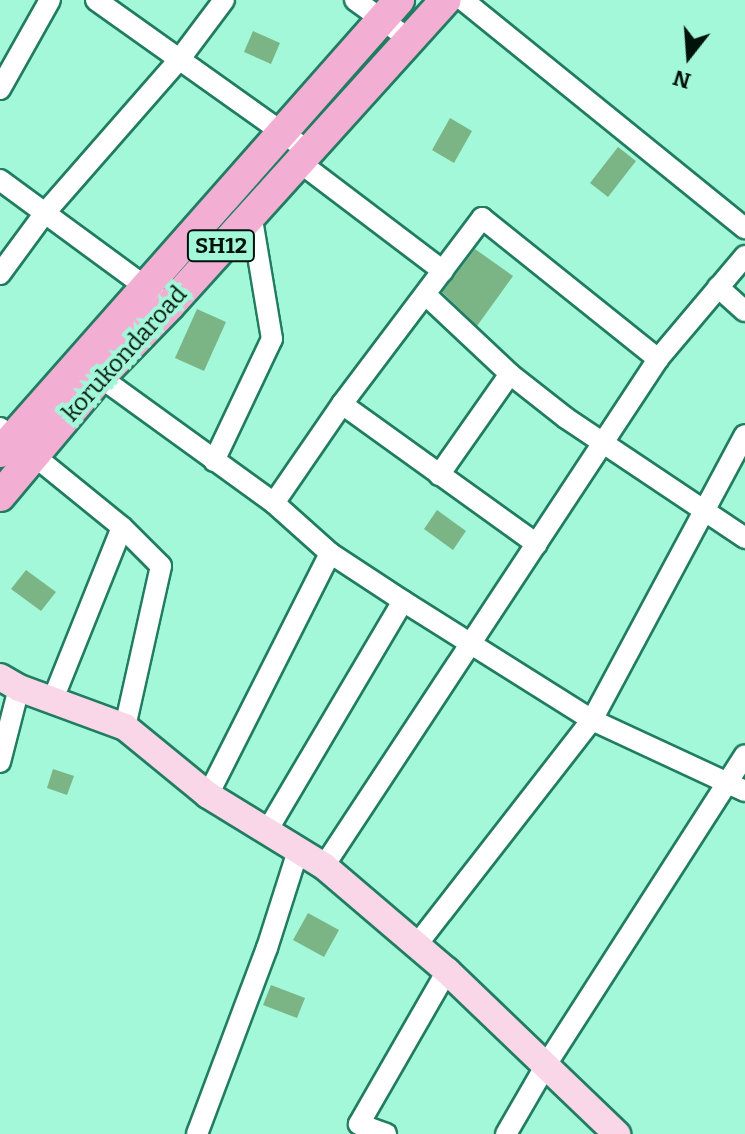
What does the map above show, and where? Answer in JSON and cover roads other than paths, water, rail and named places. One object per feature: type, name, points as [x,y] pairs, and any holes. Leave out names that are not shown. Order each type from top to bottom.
[{"type":"main road","name":"korukondaroad","points":[[0,496],[12,444],[100,377],[158,296],[251,213],[446,0]]},
{"type":"main road","name":"SH12","points":[[12,444],[158,296],[282,132],[390,10]]},
{"type":"main road","points":[[10,683],[125,727],[208,795],[324,866],[415,947],[447,971],[617,1134]]},
{"type":"street","points":[[0,89],[50,0]]},
{"type":"street","points":[[96,0],[282,132],[303,156],[443,271]]},
{"type":"street","points":[[0,274],[44,214],[179,60],[224,0]]},
{"type":"street","points":[[355,0],[390,10],[409,39]]},
{"type":"street","points":[[463,0],[745,228]]},
{"type":"street","points":[[0,180],[158,296]]},
{"type":"street","points":[[214,461],[272,339],[251,213]]},
{"type":"street","points":[[274,503],[342,404],[482,218],[658,359]]},
{"type":"street","points":[[324,866],[658,359],[745,256]]},
{"type":"street","points":[[718,287],[745,311]]},
{"type":"street","points":[[426,295],[510,374],[603,443],[745,538]]},
{"type":"street","points":[[439,475],[510,374]]},
{"type":"street","points":[[100,377],[274,503],[330,553],[403,601],[592,720],[737,788]]},
{"type":"street","points":[[342,404],[537,544]]},
{"type":"street","points":[[415,947],[592,720],[745,435]]},
{"type":"street","points":[[12,444],[122,527],[161,566],[125,727]]},
{"type":"street","points":[[53,699],[122,527]]},
{"type":"street","points":[[208,795],[330,553]]},
{"type":"street","points":[[267,831],[403,601]]},
{"type":"street","points":[[0,762],[10,683]]},
{"type":"street","points":[[506,1134],[546,1065],[737,788],[745,755]]},
{"type":"street","points":[[197,1134],[267,948],[298,851]]},
{"type":"street","points":[[386,1134],[359,1124],[447,971]]}]
